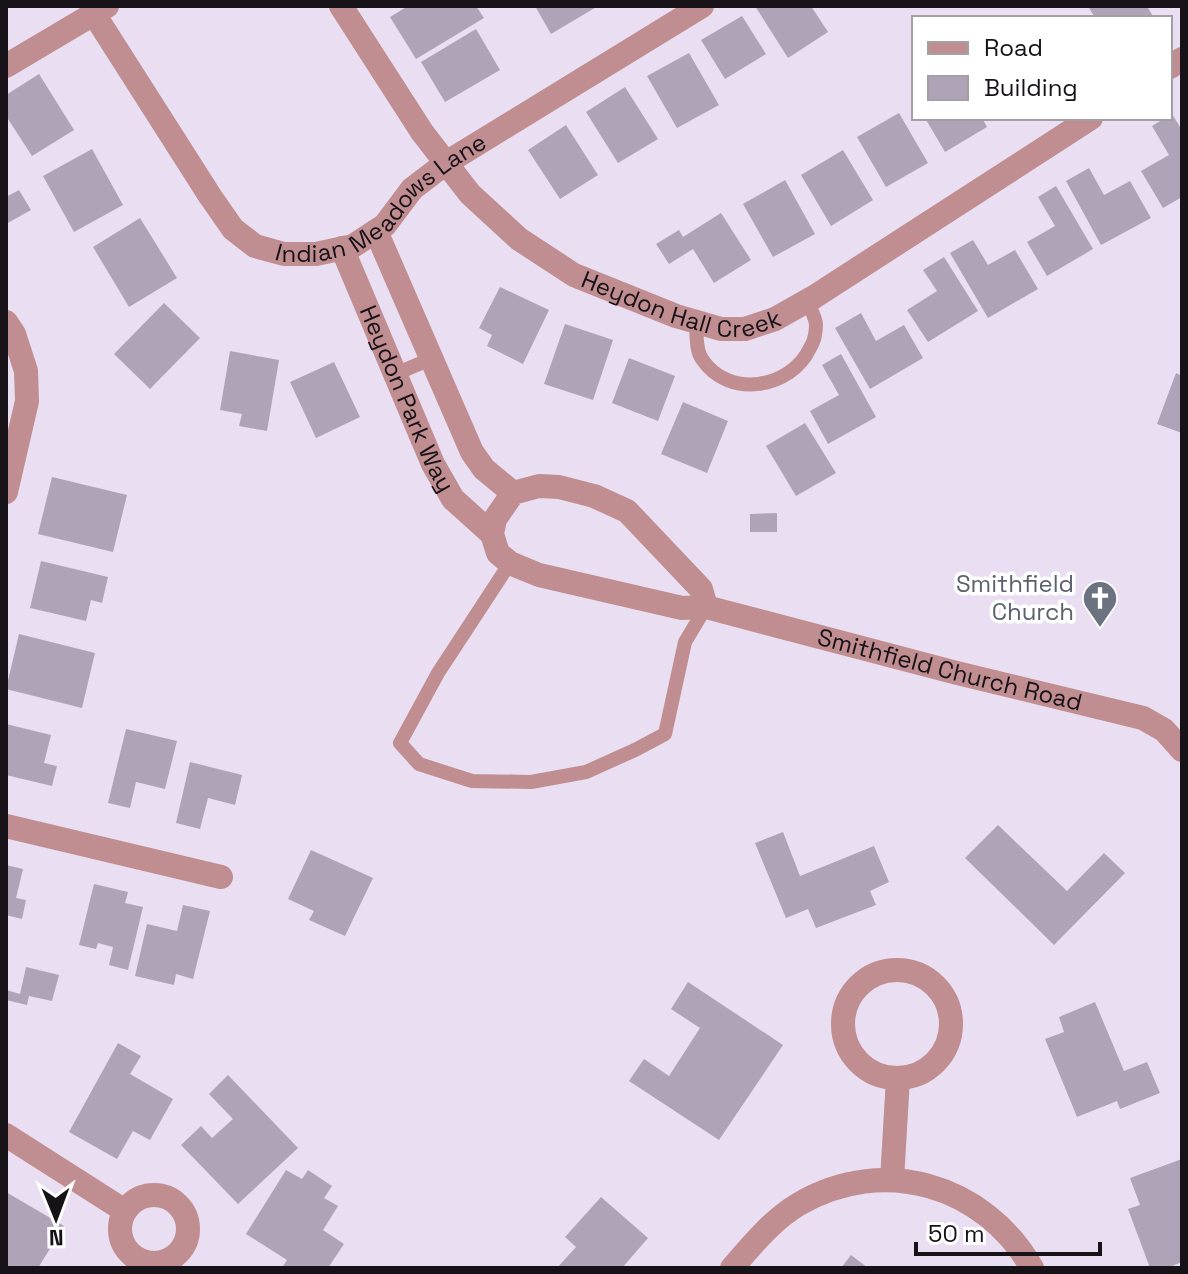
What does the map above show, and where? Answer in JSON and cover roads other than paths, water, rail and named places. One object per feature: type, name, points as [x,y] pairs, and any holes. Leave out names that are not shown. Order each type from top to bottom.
[{"type":"street","name":"Heydon Hall Creek","points":[[341,6],[422,132],[470,194],[519,239],[574,275],[676,316],[721,329],[745,329],[775,319],[1088,120]]},
{"type":"street","name":"Indian Meadows Lane","points":[[100,10],[210,196],[233,229],[255,246],[284,254],[316,254],[353,246],[385,225],[412,189],[446,163],[702,6]]},
{"type":"street","points":[[6,66],[100,10]]},
{"type":"street","name":"Heydon Park Way","points":[[376,231],[472,452],[484,469],[513,493]]},
{"type":"street","name":"Heydon Park Way","points":[[342,248],[433,464],[453,499],[492,534]]},
{"type":"street","points":[[6,322],[14,334],[26,371],[27,401],[6,492]]},
{"type":"street","points":[[510,563],[498,553],[492,534],[495,519],[513,493],[539,486],[559,487],[594,496],[627,511],[701,589],[706,607]]},
{"type":"street","name":"Smithfield Church Road","points":[[510,563],[539,575],[682,608],[706,607],[1143,718],[1164,730],[1182,750]]},
{"type":"street","points":[[6,826],[221,877]]},
{"type":"street","points":[[897,969],[918,973],[936,985],[948,1002],[952,1023],[948,1044],[936,1062],[919,1074],[898,1078],[877,1074],[859,1062],[847,1045],[843,1024],[847,1003],[858,985],[876,973],[897,969]]},
{"type":"street","points":[[892,1180],[898,1078]]},
{"type":"street","points":[[6,1135],[125,1211]]},
{"type":"street","points":[[732,1268],[758,1238],[800,1204],[849,1183],[892,1180],[933,1187],[958,1197],[986,1214],[1011,1237],[1032,1268]]},
{"type":"lane","points":[[696,322],[700,357],[710,368],[730,382],[751,385],[772,381],[793,372],[804,361],[813,342],[816,324],[807,300]]},
{"type":"lane","points":[[395,374],[431,359]]},
{"type":"lane","points":[[510,563],[438,673],[400,743],[419,764],[472,781],[531,782],[586,772],[665,734],[685,642],[706,607]]},
{"type":"place","name":"Smithfield Church","points":[[1100,629]]}]
